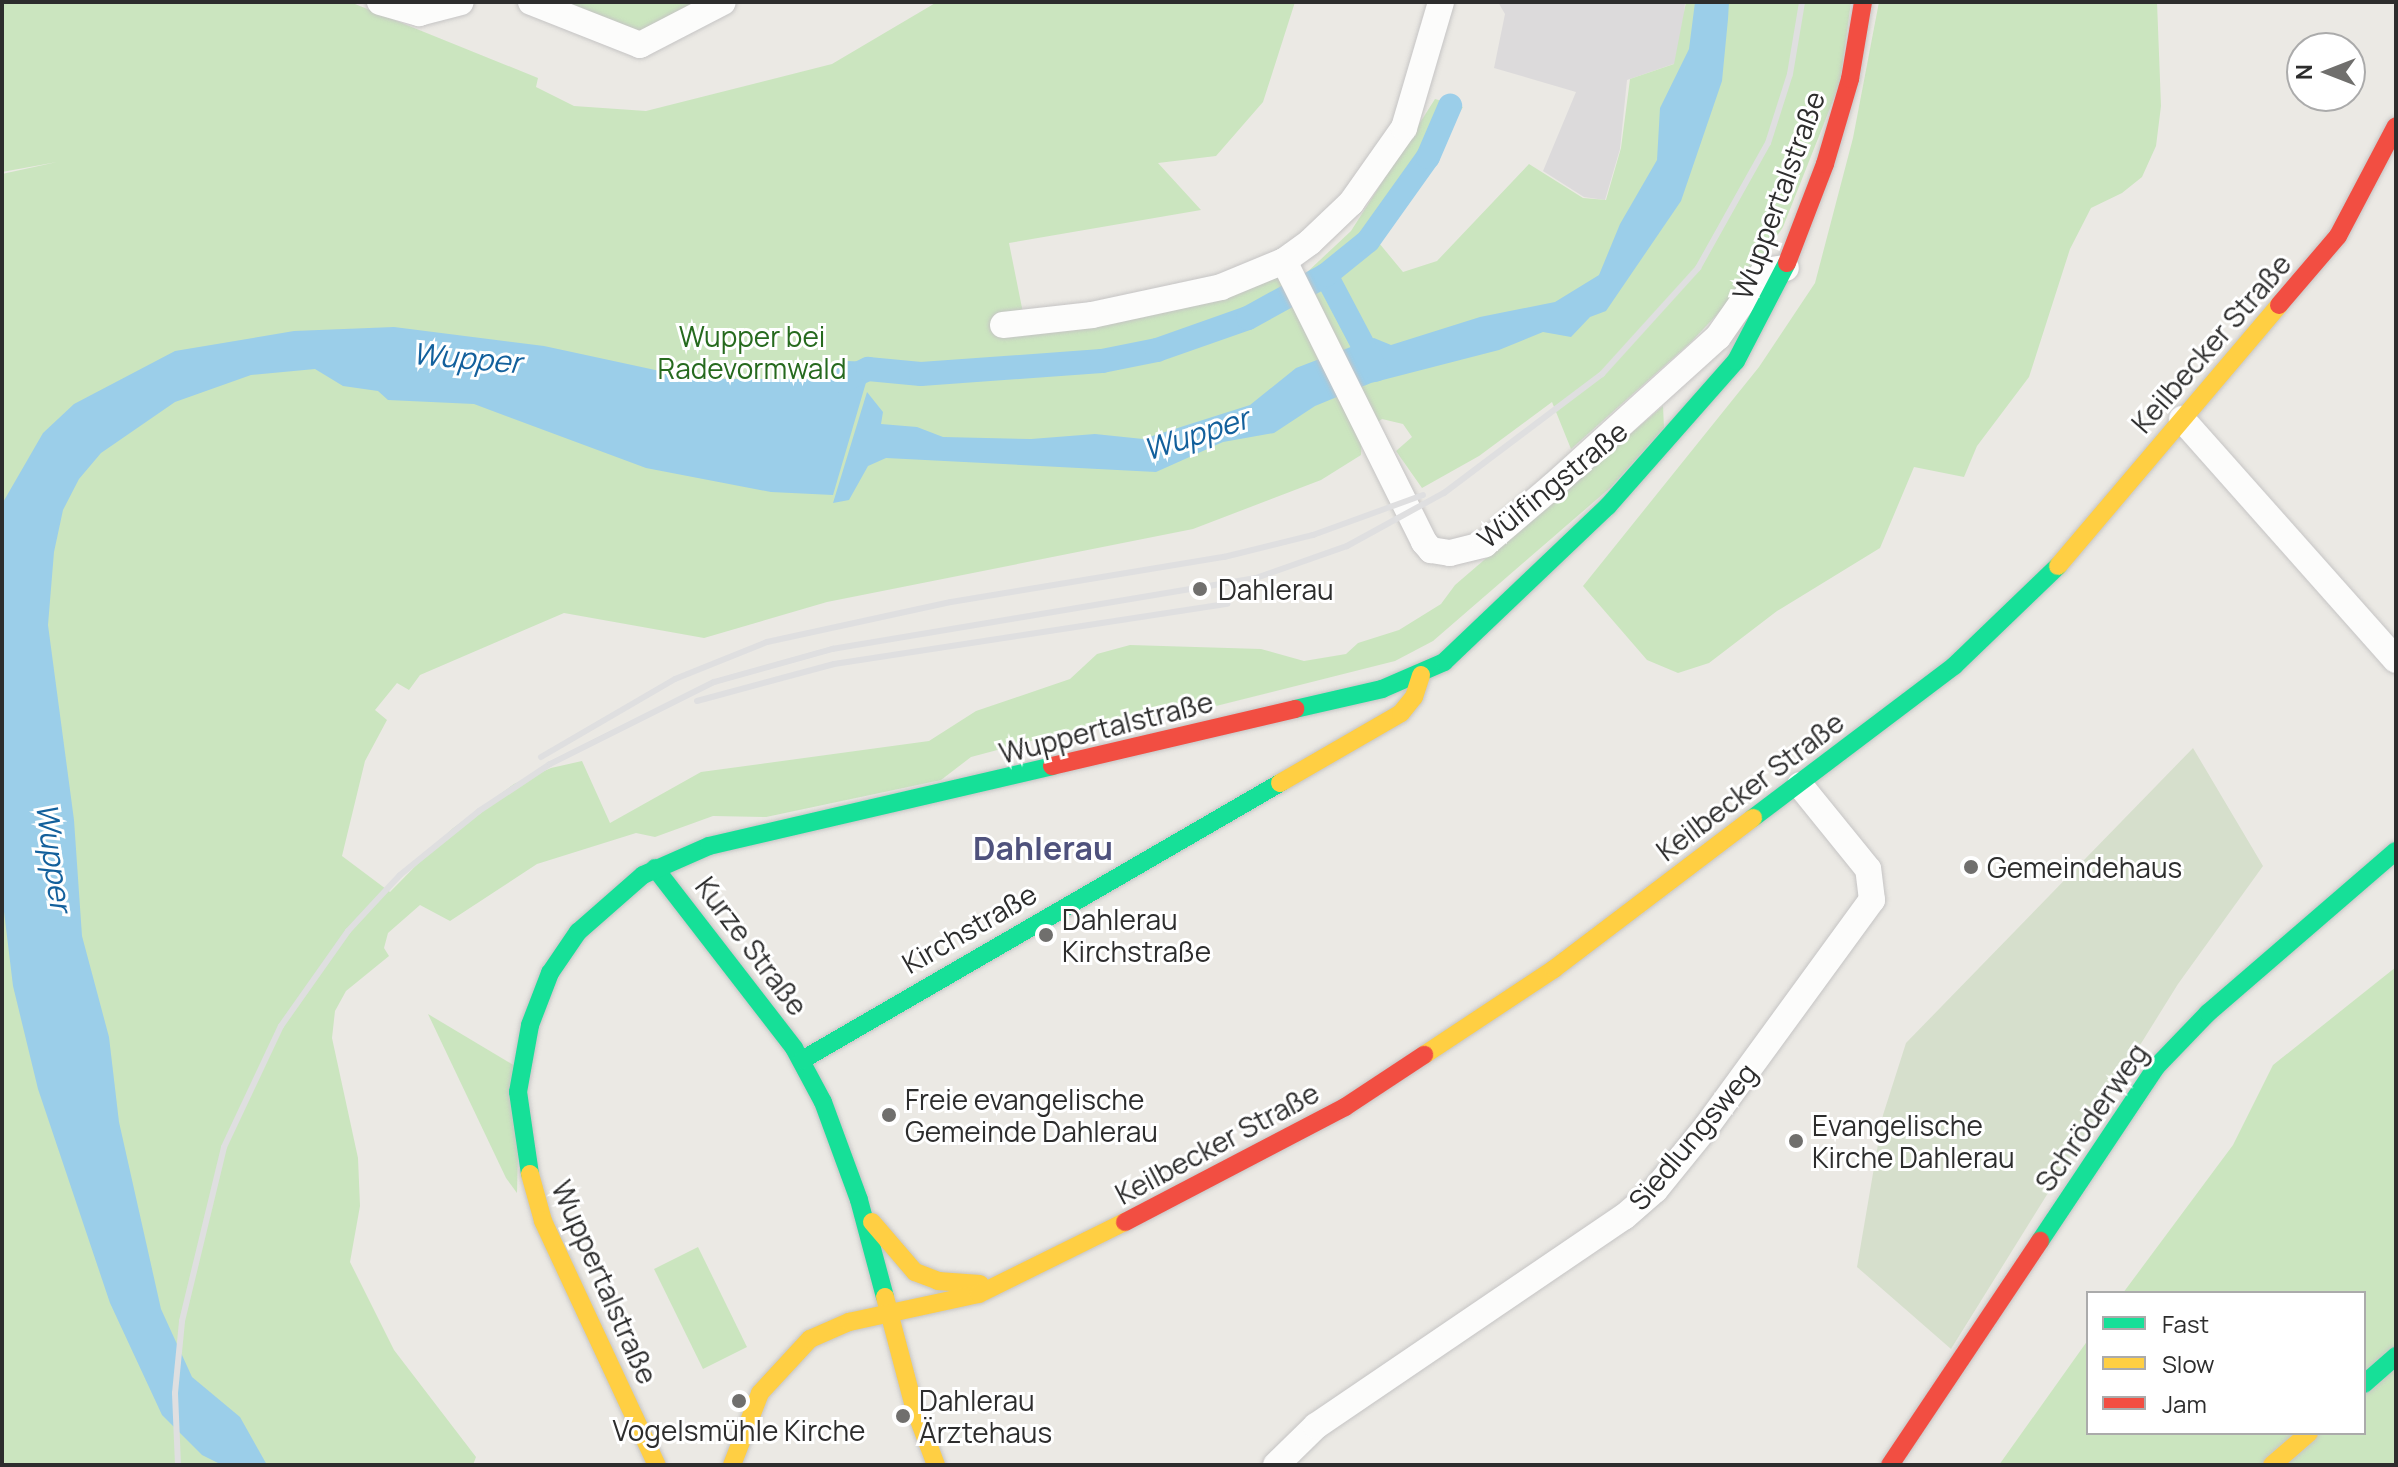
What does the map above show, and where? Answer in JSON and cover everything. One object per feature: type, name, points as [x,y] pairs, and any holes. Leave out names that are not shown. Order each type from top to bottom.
[{"type":"main road","name":"Wuppertalstraße","points":[[657,1465],[538,1209],[518,1107],[530,1025],[550,973],[593,915],[655,868],[730,840],[997,782],[1382,689],[1421,675],[1491,622],[1703,403],[1756,330],[1786,268],[1843,106],[1863,2]]},
{"type":"main road","name":"Keilbecker Straße","points":[[732,1465],[752,1406],[786,1360],[820,1334],[889,1313],[979,1294],[1013,1281],[1345,1107],[1554,969],[1954,666],[2020,607],[2338,236],[2378,167],[2396,126]]},
{"type":"main road","name":"Keilbecker Straße","points":[[2378,167],[2396,155]]},
{"type":"main road","name":"Kirchstraße","points":[[802,1060],[1401,713],[1414,697],[1421,675]]},
{"type":"main road","name":"Schröderweg","points":[[1890,1465],[2156,1067],[2208,1013],[2396,851]]},
{"type":"main road","name":"Kurze Straße","points":[[655,868],[802,1060]]},
{"type":"main road","points":[[802,1060],[843,1150],[936,1465]]},
{"type":"main road","name":"Keilbecker Straße","points":[[859,1200],[887,1245],[915,1272],[952,1283],[1013,1281]]},
{"type":"main road","points":[[2366,1382],[2396,1356]]},
{"type":"main road","points":[[2272,1465],[2307,1435]]},
{"type":"street","points":[[380,2],[419,13],[461,2]]},
{"type":"street","points":[[531,2],[640,45],[723,2]]},
{"type":"street","points":[[1003,325],[1146,305],[1287,267],[1338,217],[1395,144],[1412,108],[1441,2]]},
{"type":"street","name":"Wülfingstraße","points":[[1287,267],[1425,545],[1442,553],[1472,551],[1687,368],[1730,324],[1764,271],[1786,268]]},
{"type":"street","points":[[2182,419],[2396,660]]},
{"type":"street","name":"Siedlungsweg","points":[[1276,1465],[1316,1426],[1624,1217],[1655,1190],[1707,1126],[1872,900],[1868,869],[1800,785]]},
{"type":"shaded area","points":[[1498,2],[1685,2],[1682,61],[1627,80],[1620,149],[1605,200],[1584,197],[1543,171],[1576,92],[1494,68],[1505,14]]},
{"type":"green space","name":"Wupper bei Radevormwald","points":[[2,2],[350,2],[538,78],[536,87],[574,106],[646,111],[832,64],[937,2],[1295,2],[1263,102],[1216,156],[1158,163],[1201,210],[1009,243],[1027,333],[1278,274],[1288,290],[1351,231],[1435,99],[1463,107],[1379,243],[1403,272],[1437,261],[1529,164],[1583,198],[1606,200],[1621,148],[1630,79],[1674,64],[1686,2],[1851,2],[1840,83],[1783,227],[1743,287],[1691,342],[1571,449],[1552,402],[1479,456],[1422,488],[1396,451],[1412,437],[1403,424],[1382,419],[1362,433],[1361,455],[1321,480],[1193,529],[827,602],[704,638],[564,613],[420,675],[409,690],[397,683],[375,710],[387,720],[365,761],[342,856],[390,892],[452,829],[514,784],[551,768],[582,761],[610,823],[701,772],[929,741],[976,711],[1070,679],[1097,654],[1130,645],[1261,649],[1304,661],[1346,654],[1358,643],[1399,630],[1441,604],[1455,585],[1663,406],[1664,428],[1611,487],[1433,641],[1395,661],[1216,706],[1088,726],[971,757],[941,780],[766,817],[713,816],[655,837],[636,833],[537,864],[450,921],[420,905],[388,933],[384,948],[389,956],[346,991],[335,1011],[332,1038],[358,1158],[360,1206],[350,1262],[394,1350],[476,1457],[473,1465],[2,1465],[2,174],[57,162],[2,172]]},
{"type":"green space","points":[[536,2],[720,2],[655,40]]},
{"type":"green space","points":[[1879,2],[2157,2],[2161,106],[2156,146],[2142,177],[2122,193],[2091,208],[2070,249],[2029,377],[1977,446],[1964,477],[1914,467],[1880,548],[1777,611],[1709,663],[1678,673],[1647,660],[1583,586],[1759,367],[1815,283],[1853,138]]},
{"type":"green space","points":[[2193,748],[2263,866],[2178,984],[1951,1349],[1857,1267],[1883,1115],[1906,1043]]},
{"type":"green space","points":[[2396,967],[2396,1349],[2366,1375],[2366,1291],[2124,1291],[2233,1145],[2273,1065]]},
{"type":"green space","points":[[428,1014],[520,1069],[517,1193],[506,1178]]},
{"type":"green space","points":[[698,1247],[747,1347],[703,1369],[654,1269]]},
{"type":"green space","points":[[2086,1343],[2086,1435],[2298,1435],[2266,1465],[1999,1465]]},
{"type":"green space","points":[[2396,1360],[2396,1465],[2278,1465],[2314,1435],[2366,1435],[2366,1386]]},
{"type":"water","name":"Wupper","points":[[1695,2],[1729,2],[1728,19],[1722,81],[1681,201],[1606,311],[1590,317],[1571,337],[1543,332],[1499,350],[1371,383],[1315,406],[1274,433],[1223,442],[1156,472],[886,458],[868,466],[849,500],[833,503],[867,392],[883,412],[881,424],[917,427],[943,437],[1031,439],[1095,434],[1143,439],[1250,405],[1296,368],[1374,338],[1391,345],[1480,317],[1555,302],[1599,275],[1620,224],[1657,160],[1660,108],[1689,49]]},
{"type":"water","name":"Wupper","points":[[394,327],[544,346],[697,379],[812,379],[847,361],[872,362],[833,495],[771,492],[646,468],[474,404],[388,400],[378,391],[343,386],[315,369],[251,375],[175,402],[101,453],[79,479],[63,510],[54,552],[48,625],[74,820],[82,936],[109,1037],[119,1122],[161,1309],[192,1377],[240,1417],[267,1465],[222,1465],[202,1455],[162,1415],[110,1303],[38,1089],[13,986],[2,895],[2,504],[43,433],[74,404],[175,351],[294,331]]},
{"type":"waterway","points":[[843,381],[868,369],[921,374],[1102,361],[1157,350],[1248,318],[1326,275],[1368,241],[1428,157],[1450,106]]},
{"type":"waterway","points":[[1326,275],[1376,370]]},
{"type":"railway","points":[[178,1465],[175,1393],[182,1321],[224,1147],[281,1026],[348,931],[400,875],[479,811],[550,764],[714,682],[832,649],[1256,578],[1347,546],[1444,493],[1602,374],[1698,268],[1768,143],[1790,74],[1802,2]]},
{"type":"railway","points":[[541,757],[675,679],[767,642],[951,602],[1224,557],[1313,535],[1423,495]]},
{"type":"railway","points":[[697,701],[834,664],[1227,604]]},
{"type":"traffic: fast","points":[[1295,709],[1382,689],[1444,662],[1608,506],[1736,361],[1787,263]]},
{"type":"traffic: fast","points":[[1753,818],[1954,666],[2058,566]]},
{"type":"traffic: fast","points":[[530,1174],[518,1092],[530,1025],[550,973],[578,932],[643,875],[709,846],[1052,766]]},
{"type":"traffic: fast","points":[[802,1060],[1280,783]]},
{"type":"traffic: fast","points":[[2040,1241],[2156,1067],[2208,1013],[2396,851]]},
{"type":"traffic: fast","points":[[655,868],[794,1048],[823,1102],[859,1200],[885,1297]]},
{"type":"traffic: fast","points":[[2366,1382],[2396,1356]]},
{"type":"traffic: slow","points":[[2058,566],[2279,305]]},
{"type":"traffic: slow","points":[[1280,783],[1401,713],[1414,697],[1421,675]]},
{"type":"traffic: slow","points":[[1424,1055],[1554,969],[1753,818]]},
{"type":"traffic: slow","points":[[530,1174],[543,1221],[657,1465]]},
{"type":"traffic: slow","points":[[872,1222],[915,1272],[938,1281],[980,1284]]},
{"type":"traffic: slow","points":[[732,1465],[760,1393],[810,1339],[849,1322],[979,1294],[1125,1222]]},
{"type":"traffic: slow","points":[[885,1297],[914,1407],[936,1465]]},
{"type":"traffic: slow","points":[[2272,1465],[2307,1435]]},
{"type":"traffic: jam","points":[[1787,263],[1825,164],[1850,79],[1863,2]]},
{"type":"traffic: jam","points":[[2279,305],[2338,236],[2396,126]]},
{"type":"traffic: jam","points":[[1052,766],[1295,709]]},
{"type":"traffic: jam","points":[[1125,1222],[1345,1107],[1424,1055]]},
{"type":"traffic: jam","points":[[1890,1465],[2040,1241]]},
{"type":"place","name":"Dahlerau","points":[[1200,589]]},
{"type":"place","name":"Gemeindehaus","points":[[1971,867]]},
{"type":"place","name":"Dahlerau Kirchstraße","points":[[1046,935]]},
{"type":"place","name":"Freie evangelische Gemeinde Dahlerau","points":[[889,1115]]},
{"type":"place","name":"Evangelische Kirche Dahlerau","points":[[1796,1141]]},
{"type":"place","name":"Vogelsmühle Kirche","points":[[739,1401]]},
{"type":"place","name":"Dahlerau Ärztehaus","points":[[903,1416]]},
{"type":"district","name":"Dahlerau","points":[[1043,848]]}]
